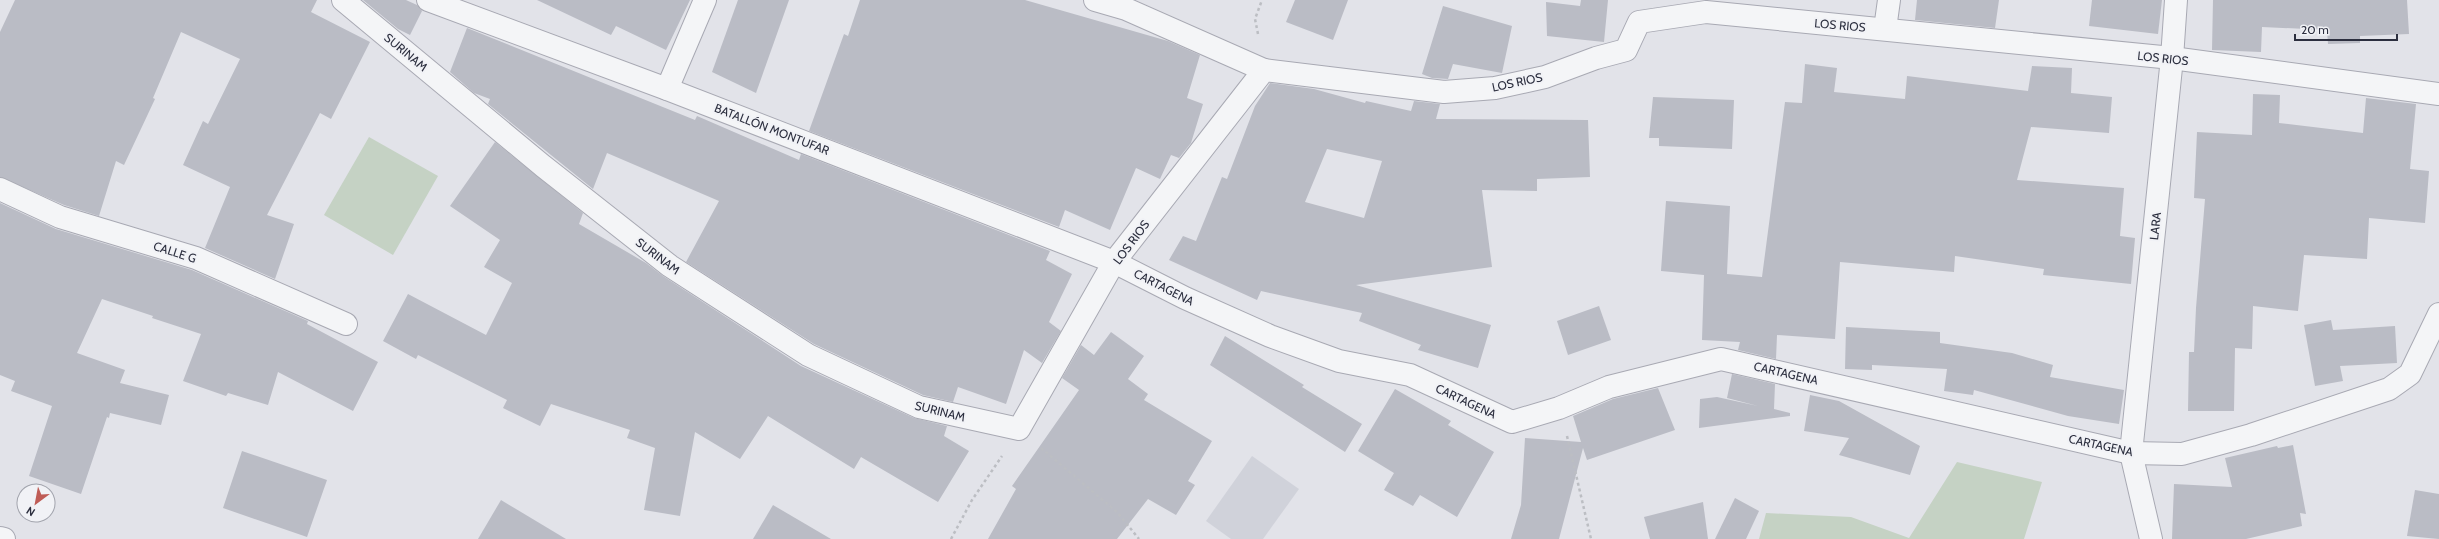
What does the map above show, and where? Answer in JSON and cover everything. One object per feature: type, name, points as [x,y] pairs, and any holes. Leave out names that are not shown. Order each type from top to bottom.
[{"type":"street","name":"SURINAM","points":[[343,0],[543,166],[670,266],[808,356],[919,407],[1019,429]]},
{"type":"street","name":"BATALLÓN MONTUFAR","points":[[428,0],[667,89],[1114,262]]},
{"type":"street","points":[[667,89],[705,0]]},
{"type":"street","name":"LOS RIOS","points":[[1095,0],[1126,9],[1264,70],[1444,92],[1495,88],[1545,77],[1596,58],[1626,50],[1639,22],[1706,12],[2172,58],[2439,94]]},
{"type":"street","points":[[1885,29],[1889,0]]},
{"type":"street","name":"LARA","points":[[2151,539],[2131,453],[2172,58],[2176,0]]},
{"type":"street","name":"LOS RIOS","points":[[1019,429],[1114,262],[1264,70]]},
{"type":"street","name":"CALLE G","points":[[0,189],[60,217],[196,258],[346,324]]},
{"type":"street","name":"CARTAGENA","points":[[1114,262],[1185,298],[1270,336],[1339,360],[1410,375],[1512,422],[1559,408],[1609,387],[1721,359],[2131,453],[2182,454],[2250,435],[2390,389],[2410,374],[2439,314]]},
{"type":"street","points":[[0,538],[4,539]]},
{"type":"path","points":[[1559,408],[1591,539]]},
{"type":"path","points":[[951,539],[972,500],[1019,429],[1116,512],[1139,539]]},
{"type":"shaded area","points":[[1252,456],[1299,489],[1263,539],[1231,539],[1206,521]]},
{"type":"green space","points":[[369,137],[438,176],[393,255],[324,215]]},
{"type":"green space","points":[[1957,462],[2042,482],[2024,539],[1759,539],[1766,513],[1851,517],[1909,538]]},
{"type":"building","points":[[15,0],[317,0],[311,12],[370,42],[331,119],[320,113],[267,215],[294,224],[275,279],[205,248],[230,187],[183,165],[203,121],[208,124],[240,59],[181,32],[153,98],[155,99],[124,165],[116,161],[99,216],[64,205],[0,177],[0,32]]},
{"type":"building","points":[[363,0],[406,0],[417,5],[422,11],[410,35],[398,29]]},
{"type":"building","points":[[537,0],[690,0],[666,50],[616,26],[611,35]]},
{"type":"building","points":[[738,0],[789,0],[756,93],[712,72]]},
{"type":"building","points":[[860,0],[1025,0],[1168,41],[1200,55],[1187,98],[1203,104],[1191,143],[1179,158],[1171,155],[1160,179],[1136,168],[1110,230],[1065,210],[1059,227],[809,131],[844,34],[848,36]]},
{"type":"building","points":[[1295,0],[1348,0],[1333,40],[1286,22]]},
{"type":"building","points":[[1581,0],[1608,0],[1604,42],[1547,36],[1546,2],[1580,6]]},
{"type":"building","points":[[1917,0],[1999,0],[1995,28],[1915,20]]},
{"type":"building","points":[[2092,0],[2162,0],[2158,34],[2089,26]]},
{"type":"building","points":[[2213,0],[2407,0],[2409,34],[2360,36],[2360,43],[2328,44],[2327,30],[2262,27],[2261,52],[2212,50]]},
{"type":"building","points":[[1443,6],[1512,26],[1502,73],[1453,64],[1448,79],[1432,78],[1422,74]]},
{"type":"building","points":[[467,28],[695,120],[697,116],[799,160],[801,154],[1050,251],[1046,260],[1072,274],[1049,322],[1061,331],[1042,363],[1024,350],[1006,404],[958,387],[953,402],[923,395],[814,344],[686,262],[719,201],[607,153],[593,189],[488,104],[490,99],[474,93],[450,72]]},
{"type":"building","points":[[1805,64],[1837,68],[1834,92],[1905,99],[1907,76],[2028,91],[2032,66],[2072,68],[2071,93],[2112,97],[2109,133],[2031,127],[2017,180],[2124,188],[2120,236],[2135,238],[2131,284],[2043,275],[2044,269],[1955,256],[1954,272],[1840,262],[1835,339],[1777,335],[1776,359],[1738,350],[1740,342],[1702,340],[1704,275],[1661,271],[1666,201],[1730,206],[1727,274],[1762,277],[1785,102],[1802,103]]},
{"type":"building","points":[[1270,83],[1314,89],[1365,103],[1366,101],[1411,111],[1414,101],[1440,104],[1436,119],[1588,120],[1590,177],[1537,179],[1537,191],[1482,190],[1492,267],[1356,285],[1491,325],[1478,368],[1418,350],[1421,345],[1359,321],[1362,313],[1261,291],[1257,300],[1169,260],[1183,236],[1196,241],[1222,177],[1227,179],[1255,106]],"holes":[[[1327,149],[1382,161],[1364,218],[1305,202]]]},
{"type":"building","points":[[2253,94],[2280,95],[2279,123],[2363,133],[2366,98],[2416,104],[2410,169],[2429,171],[2425,223],[2369,218],[2367,259],[2304,255],[2298,311],[2253,306],[2252,349],[2235,348],[2234,411],[2188,411],[2189,352],[2194,352],[2205,199],[2194,198],[2197,132],[2252,135]]},
{"type":"building","points":[[1653,97],[1734,100],[1732,149],[1659,146],[1659,138],[1649,138]]},
{"type":"building","points":[[495,142],[583,213],[579,224],[646,263],[663,276],[801,366],[914,418],[947,426],[944,436],[969,451],[938,502],[861,457],[854,469],[768,416],[740,459],[695,432],[680,516],[644,510],[655,448],[627,438],[630,430],[551,404],[540,426],[503,408],[507,400],[418,355],[416,359],[383,341],[408,294],[486,335],[512,283],[484,267],[500,240],[450,206]]},
{"type":"building","points":[[0,203],[56,229],[192,270],[308,321],[307,324],[378,362],[353,411],[278,372],[268,405],[228,393],[226,396],[183,381],[201,334],[152,318],[153,316],[102,299],[77,353],[125,370],[120,383],[169,395],[161,425],[110,413],[109,418],[107,417],[81,494],[56,485],[56,483],[49,483],[29,476],[52,406],[11,391],[15,381],[0,375]]},
{"type":"building","points":[[1599,306],[1611,340],[1568,355],[1557,321]]},
{"type":"building","points":[[2331,320],[2333,330],[2395,326],[2397,363],[2340,366],[2343,381],[2315,386],[2304,325]]},
{"type":"building","points":[[1846,327],[1940,332],[1940,343],[2012,353],[2053,365],[2050,377],[2124,390],[2119,424],[2068,416],[1974,390],[1973,395],[1944,391],[1947,369],[1872,365],[1872,370],[1845,369]]},
{"type":"building","points":[[1111,332],[1144,356],[1128,379],[1148,394],[1144,400],[1212,441],[1188,481],[1195,485],[1176,515],[1148,499],[1117,539],[988,539],[1016,489],[1012,486],[1079,390],[1062,378],[1081,345],[1094,355]]},
{"type":"building","points":[[1225,336],[1304,385],[1302,387],[1362,424],[1345,452],[1210,365]]},
{"type":"building","points":[[1732,374],[1775,384],[1774,409],[1790,413],[1790,416],[1699,428],[1700,399],[1717,397],[1758,406],[1727,398]]},
{"type":"building","points":[[1658,388],[1675,430],[1587,460],[1583,448],[1559,539],[1511,539],[1521,505],[1525,438],[1581,442],[1573,416],[1613,399]]},
{"type":"building","points":[[1395,389],[1451,421],[1448,425],[1494,452],[1457,517],[1420,495],[1413,506],[1384,490],[1394,473],[1358,451]]},
{"type":"building","points":[[1810,395],[1839,401],[1920,446],[1910,475],[1839,455],[1849,438],[1804,431]]},
{"type":"building","points":[[2293,445],[2306,514],[2300,513],[2302,526],[2246,539],[2172,539],[2174,484],[2232,487],[2225,458],[2277,446],[2278,448]]},
{"type":"building","points":[[242,451],[327,480],[307,537],[223,508]]},
{"type":"building","points":[[2415,490],[2439,494],[2439,539],[2407,536]]},
{"type":"building","points":[[1735,498],[1759,511],[1746,539],[1715,539]]},
{"type":"building","points":[[501,500],[566,539],[478,539]]},
{"type":"building","points":[[1703,502],[1708,539],[1650,539],[1644,517]]},
{"type":"building","points":[[773,505],[831,539],[753,539]]}]
